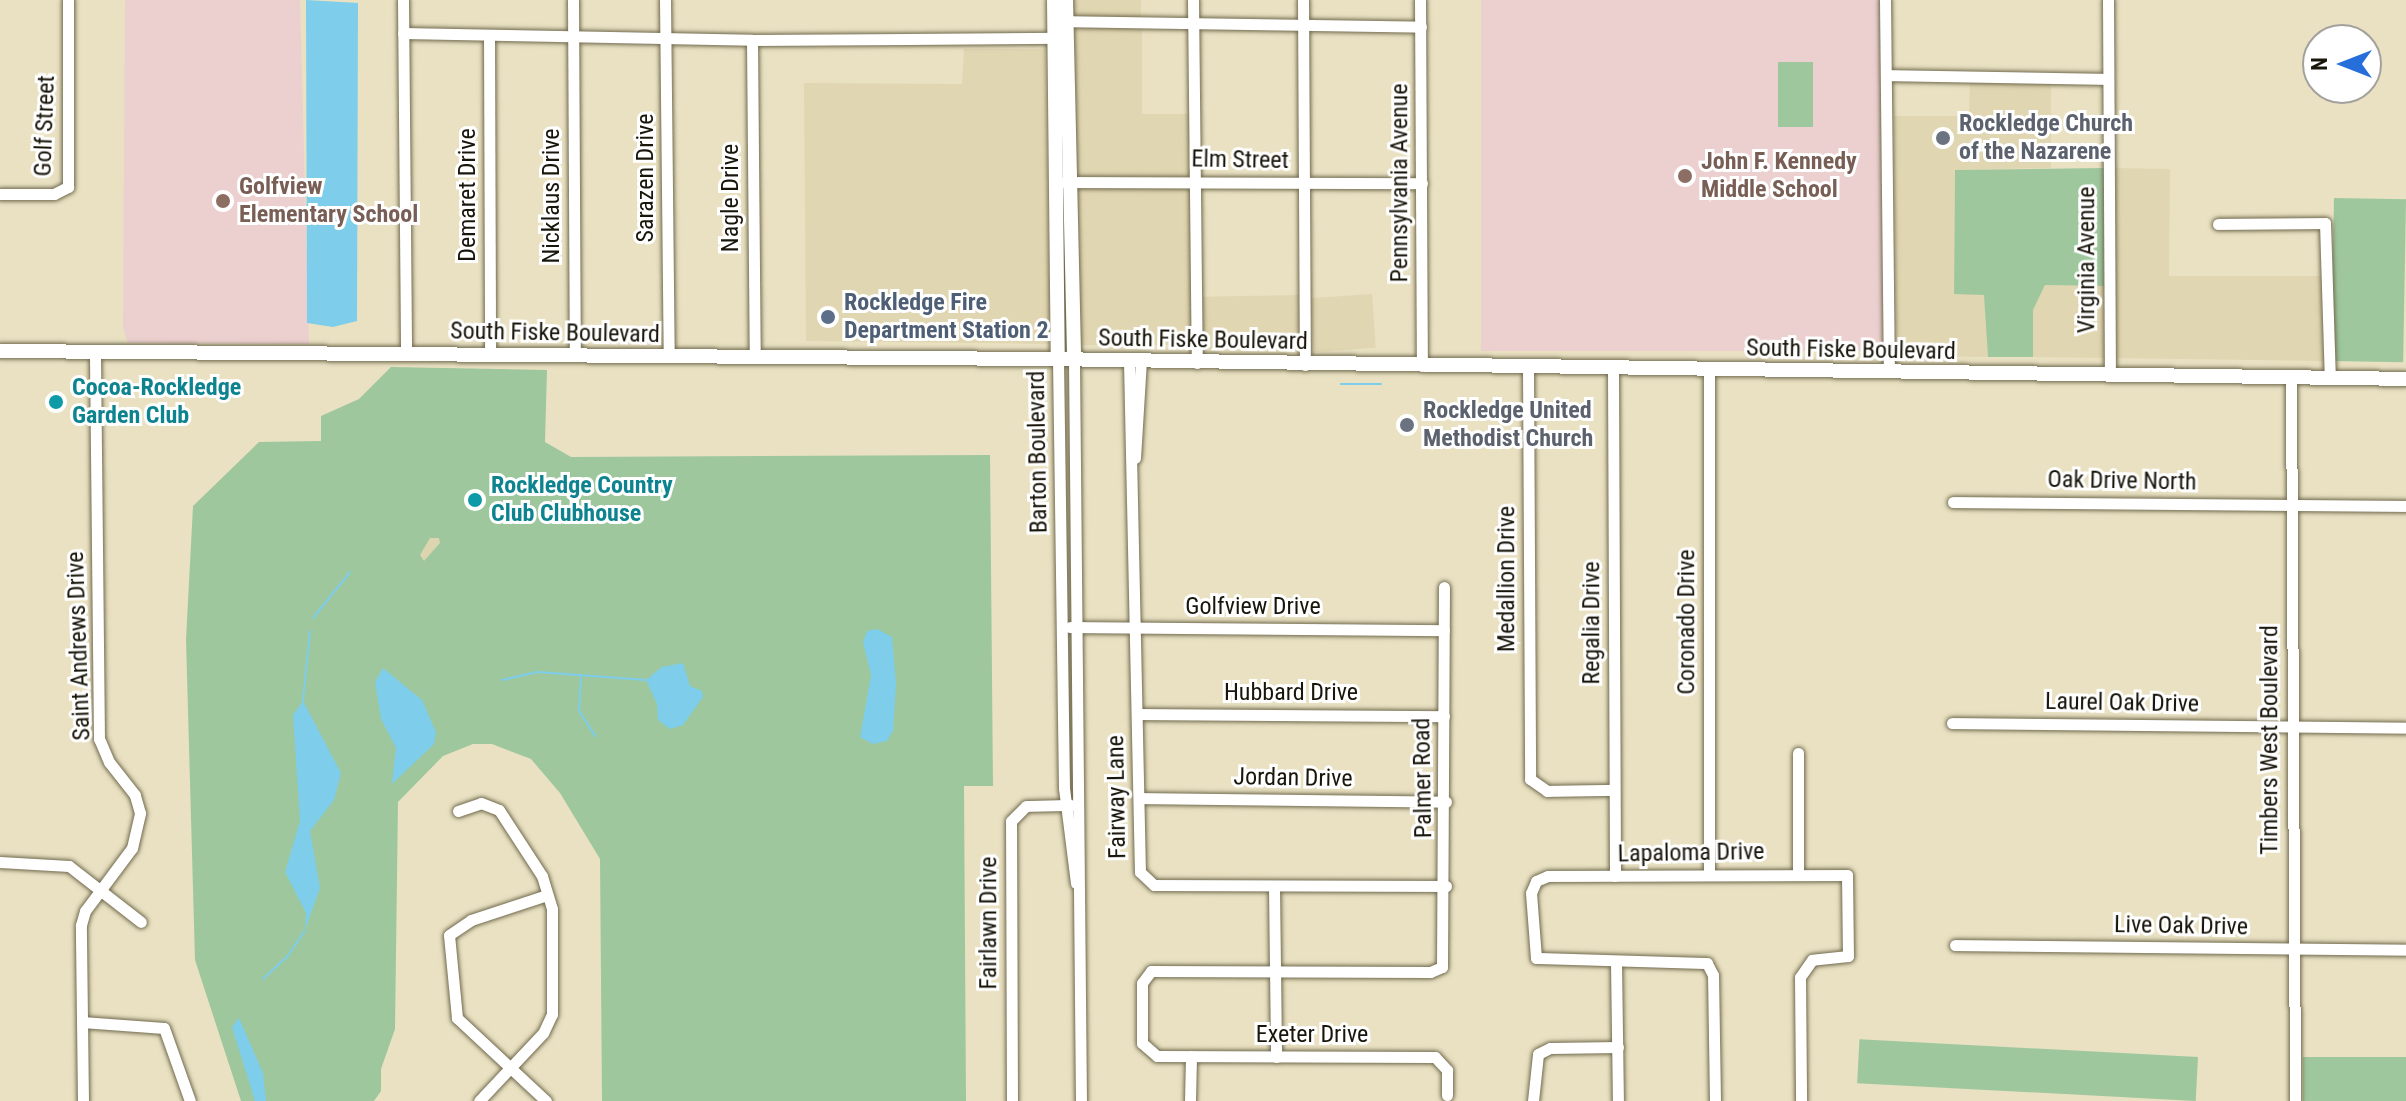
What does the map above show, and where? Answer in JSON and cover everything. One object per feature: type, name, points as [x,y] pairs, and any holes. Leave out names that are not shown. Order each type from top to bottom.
[{"type":"main road","name":"Barton Boulevard","points":[[1054,0],[1061,20]]},
{"type":"main road","name":"Barton Boulevard","points":[[1066,0],[1061,20],[1057,183],[1057,236],[1066,360]]},
{"type":"main road","name":"Barton Boulevard","points":[[1061,38],[1073,181],[1074,256],[1066,360]]},
{"type":"main road","points":[[1057,236],[1074,256]]},
{"type":"main road","name":"South Fiske Boulevard","points":[[0,351],[1066,360],[2406,379]]},
{"type":"street","name":"Golf Street","points":[[0,194],[54,194],[68,187],[68,0]]},
{"type":"street","points":[[403,0],[406,354]]},
{"type":"street","name":"Nicklaus Drive","points":[[573,0],[575,355]]},
{"type":"street","name":"Sarazen Drive","points":[[665,0],[669,356]]},
{"type":"street","points":[[1193,0],[1197,363]]},
{"type":"street","points":[[1303,0],[1305,365]]},
{"type":"street","name":"Pennsylvania Avenue","points":[[1420,0],[1422,366]]},
{"type":"street","points":[[1885,0],[1889,372]]},
{"type":"street","name":"Virginia Avenue","points":[[2108,0],[2110,376]]},
{"type":"street","points":[[1061,20],[1421,27]]},
{"type":"street","points":[[403,33],[752,40],[1061,38]]},
{"type":"street","name":"Demaret Drive","points":[[489,35],[490,354]]},
{"type":"street","name":"Nagle Drive","points":[[752,40],[755,357]]},
{"type":"street","points":[[1886,75],[2107,79]]},
{"type":"street","name":"Elm Street","points":[[1057,183],[1422,183]]},
{"type":"street","points":[[2218,224],[2325,223],[2330,378]]},
{"type":"street","name":"Saint Andrews Drive","points":[[83,1101],[81,925],[85,911],[132,848],[140,813],[135,795],[109,762],[99,739],[95,352]]},
{"type":"street","name":"Barton Boulevard","points":[[1066,360],[1060,436],[1065,806],[1079,903]]},
{"type":"street","name":"Barton Boulevard","points":[[1066,360],[1075,436],[1081,1101]]},
{"type":"street","name":"Fairway Lane","points":[[1135,361],[1140,872],[1146,882],[1446,886]]},
{"type":"street","name":"Medallion Drive","points":[[1528,368],[1530,779],[1537,787],[1614,790]]},
{"type":"street","name":"Regalia Drive","points":[[1613,370],[1615,876]]},
{"type":"street","name":"Coronado Drive","points":[[1709,370],[1709,874]]},
{"type":"street","name":"Timbers West Boulevard","points":[[2291,378],[2295,1101]]},
{"type":"street","points":[[1060,436],[1075,436]]},
{"type":"street","name":"Oak Drive North","points":[[1953,502],[2406,506]]},
{"type":"street","name":"Palmer Road","points":[[1275,971],[1430,972],[1442,967],[1446,886],[1444,587]]},
{"type":"street","name":"Golfview Drive","points":[[1062,627],[1444,630]]},
{"type":"street","name":"Hubbard Drive","points":[[1138,714],[1444,716]]},
{"type":"street","name":"Laurel Oak Drive","points":[[1952,723],[2406,728]]},
{"type":"street","points":[[1798,753],[1798,874]]},
{"type":"street","name":"Jordan Drive","points":[[1139,798],[1446,802]]},
{"type":"street","points":[[458,811],[481,803],[499,810],[542,876],[552,909],[552,1014],[543,1033],[479,1101]]},
{"type":"street","name":"Fairlawn Drive","points":[[1012,1101],[1011,821],[1026,806],[1080,805]]},
{"type":"street","points":[[0,862],[54,862],[103,889],[141,922]]},
{"type":"street","name":"Lapaloma Drive","points":[[1616,962],[1536,958],[1531,893],[1536,881],[1548,876],[1847,875],[1850,948],[1840,960],[1812,960],[1804,967],[1800,977],[1801,1101]]},
{"type":"street","points":[[1274,886],[1276,1057]]},
{"type":"street","points":[[546,1101],[457,1018],[449,935],[471,920],[547,895]]},
{"type":"street","name":"Live Oak Drive","points":[[1955,945],[2406,950]]},
{"type":"street","points":[[1618,1101],[1616,962],[1707,963],[1713,975],[1715,1101]]},
{"type":"street","name":"Exeter Drive","points":[[1275,971],[1151,971],[1142,983],[1142,1043],[1147,1052],[1191,1056],[1435,1057],[1447,1070],[1447,1095]]},
{"type":"street","points":[[82,1022],[164,1028],[190,1101]]},
{"type":"street","points":[[1533,1101],[1538,1054],[1550,1048],[1618,1047]]},
{"type":"street","points":[[1190,1101],[1191,1056]]},
{"type":"shaded area","points":[[125,0],[300,0],[309,344],[128,343],[123,328]]},
{"type":"shaded area","points":[[1074,0],[1141,0],[1141,17],[1074,17]]},
{"type":"shaded area","name":"John F. Kennedy Middle School","points":[[1481,0],[1886,0],[1886,351],[1481,351]]},
{"type":"shaded area","points":[[1074,25],[1142,26],[1142,114],[1190,114],[1192,177],[1077,176]]},
{"type":"shaded area","points":[[964,49],[1045,49],[1050,344],[806,341],[804,83],[962,84]]},
{"type":"shaded area","points":[[1970,81],[2051,82],[2051,168],[1955,170],[1954,293],[1985,295],[1988,357],[1897,356],[1894,116],[1969,116]]},
{"type":"shaded area","points":[[2113,168],[2170,169],[2169,276],[2323,276],[2325,361],[2114,358]]},
{"type":"shaded area","points":[[1077,184],[1192,184],[1192,345],[1077,345]]},
{"type":"shaded area","points":[[2045,285],[2105,286],[2105,358],[2033,357],[2033,310]]},
{"type":"shaded area","points":[[1372,294],[1376,348],[1314,352],[1310,298]]},
{"type":"shaded area","points":[[1301,295],[1302,347],[1202,349],[1201,297]]},
{"type":"green space","points":[[1778,62],[1813,62],[1813,127],[1778,127]]},
{"type":"green space","points":[[2104,168],[2105,286],[2045,285],[2033,310],[2033,357],[1988,357],[1984,295],[1954,294],[1955,170]]},
{"type":"green space","points":[[2334,198],[2406,199],[2403,362],[2331,361]]},
{"type":"green space","points":[[391,367],[547,370],[545,442],[571,457],[990,455],[993,786],[964,786],[966,1101],[602,1101],[600,859],[560,793],[531,759],[492,744],[473,744],[443,756],[398,802],[395,1029],[381,1069],[381,1091],[374,1101],[241,1101],[195,960],[186,640],[193,506],[259,442],[321,441],[321,416],[359,399]]},
{"type":"green space","points":[[1859,1039],[2198,1057],[2196,1101],[1857,1083]]},
{"type":"green space","points":[[2303,1057],[2406,1057],[2406,1101],[2303,1101]]},
{"type":"sand","points":[[430,538],[439,538],[440,543],[424,561],[420,555]]},
{"type":"water","points":[[306,0],[358,3],[357,321],[333,327],[307,323]]},
{"type":"water","points":[[877,629],[892,637],[896,684],[893,731],[887,741],[873,744],[860,737],[871,676],[863,642],[867,631]]},
{"type":"water","points":[[683,663],[690,686],[702,691],[703,697],[683,725],[670,729],[658,720],[657,704],[646,680],[662,667]]},
{"type":"water","points":[[383,668],[422,700],[436,732],[434,744],[392,784],[396,748],[381,719],[375,682]]},
{"type":"water","points":[[303,701],[341,773],[334,800],[310,831],[320,888],[305,930],[306,913],[285,872],[300,821],[293,715]]},
{"type":"water","points":[[239,1018],[263,1073],[266,1101],[255,1101],[232,1027]]},
{"type":"waterway","points":[[1341,384],[1381,384]]},
{"type":"waterway","points":[[313,618],[350,572]]},
{"type":"waterway","points":[[303,701],[310,631]]},
{"type":"waterway","points":[[502,680],[538,672],[646,680]]},
{"type":"waterway","points":[[581,675],[579,711],[595,736]]},
{"type":"waterway","points":[[263,979],[287,957],[305,930]]},
{"type":"place","name":"Rockledge Church of the Nazarene","points":[[1943,138]]},
{"type":"place","name":"John F. Kennedy Middle School","points":[[1685,176]]},
{"type":"place","name":"Golfview Elementary School","points":[[223,201]]},
{"type":"place","name":"Rockledge Fire Department Station 2","points":[[828,317]]},
{"type":"place","name":"Cocoa-Rockledge Garden Club","points":[[56,402]]},
{"type":"place","name":"Rockledge United Methodist Church","points":[[1407,425]]},
{"type":"place","name":"Rockledge Country Club Clubhouse","points":[[475,500]]}]
